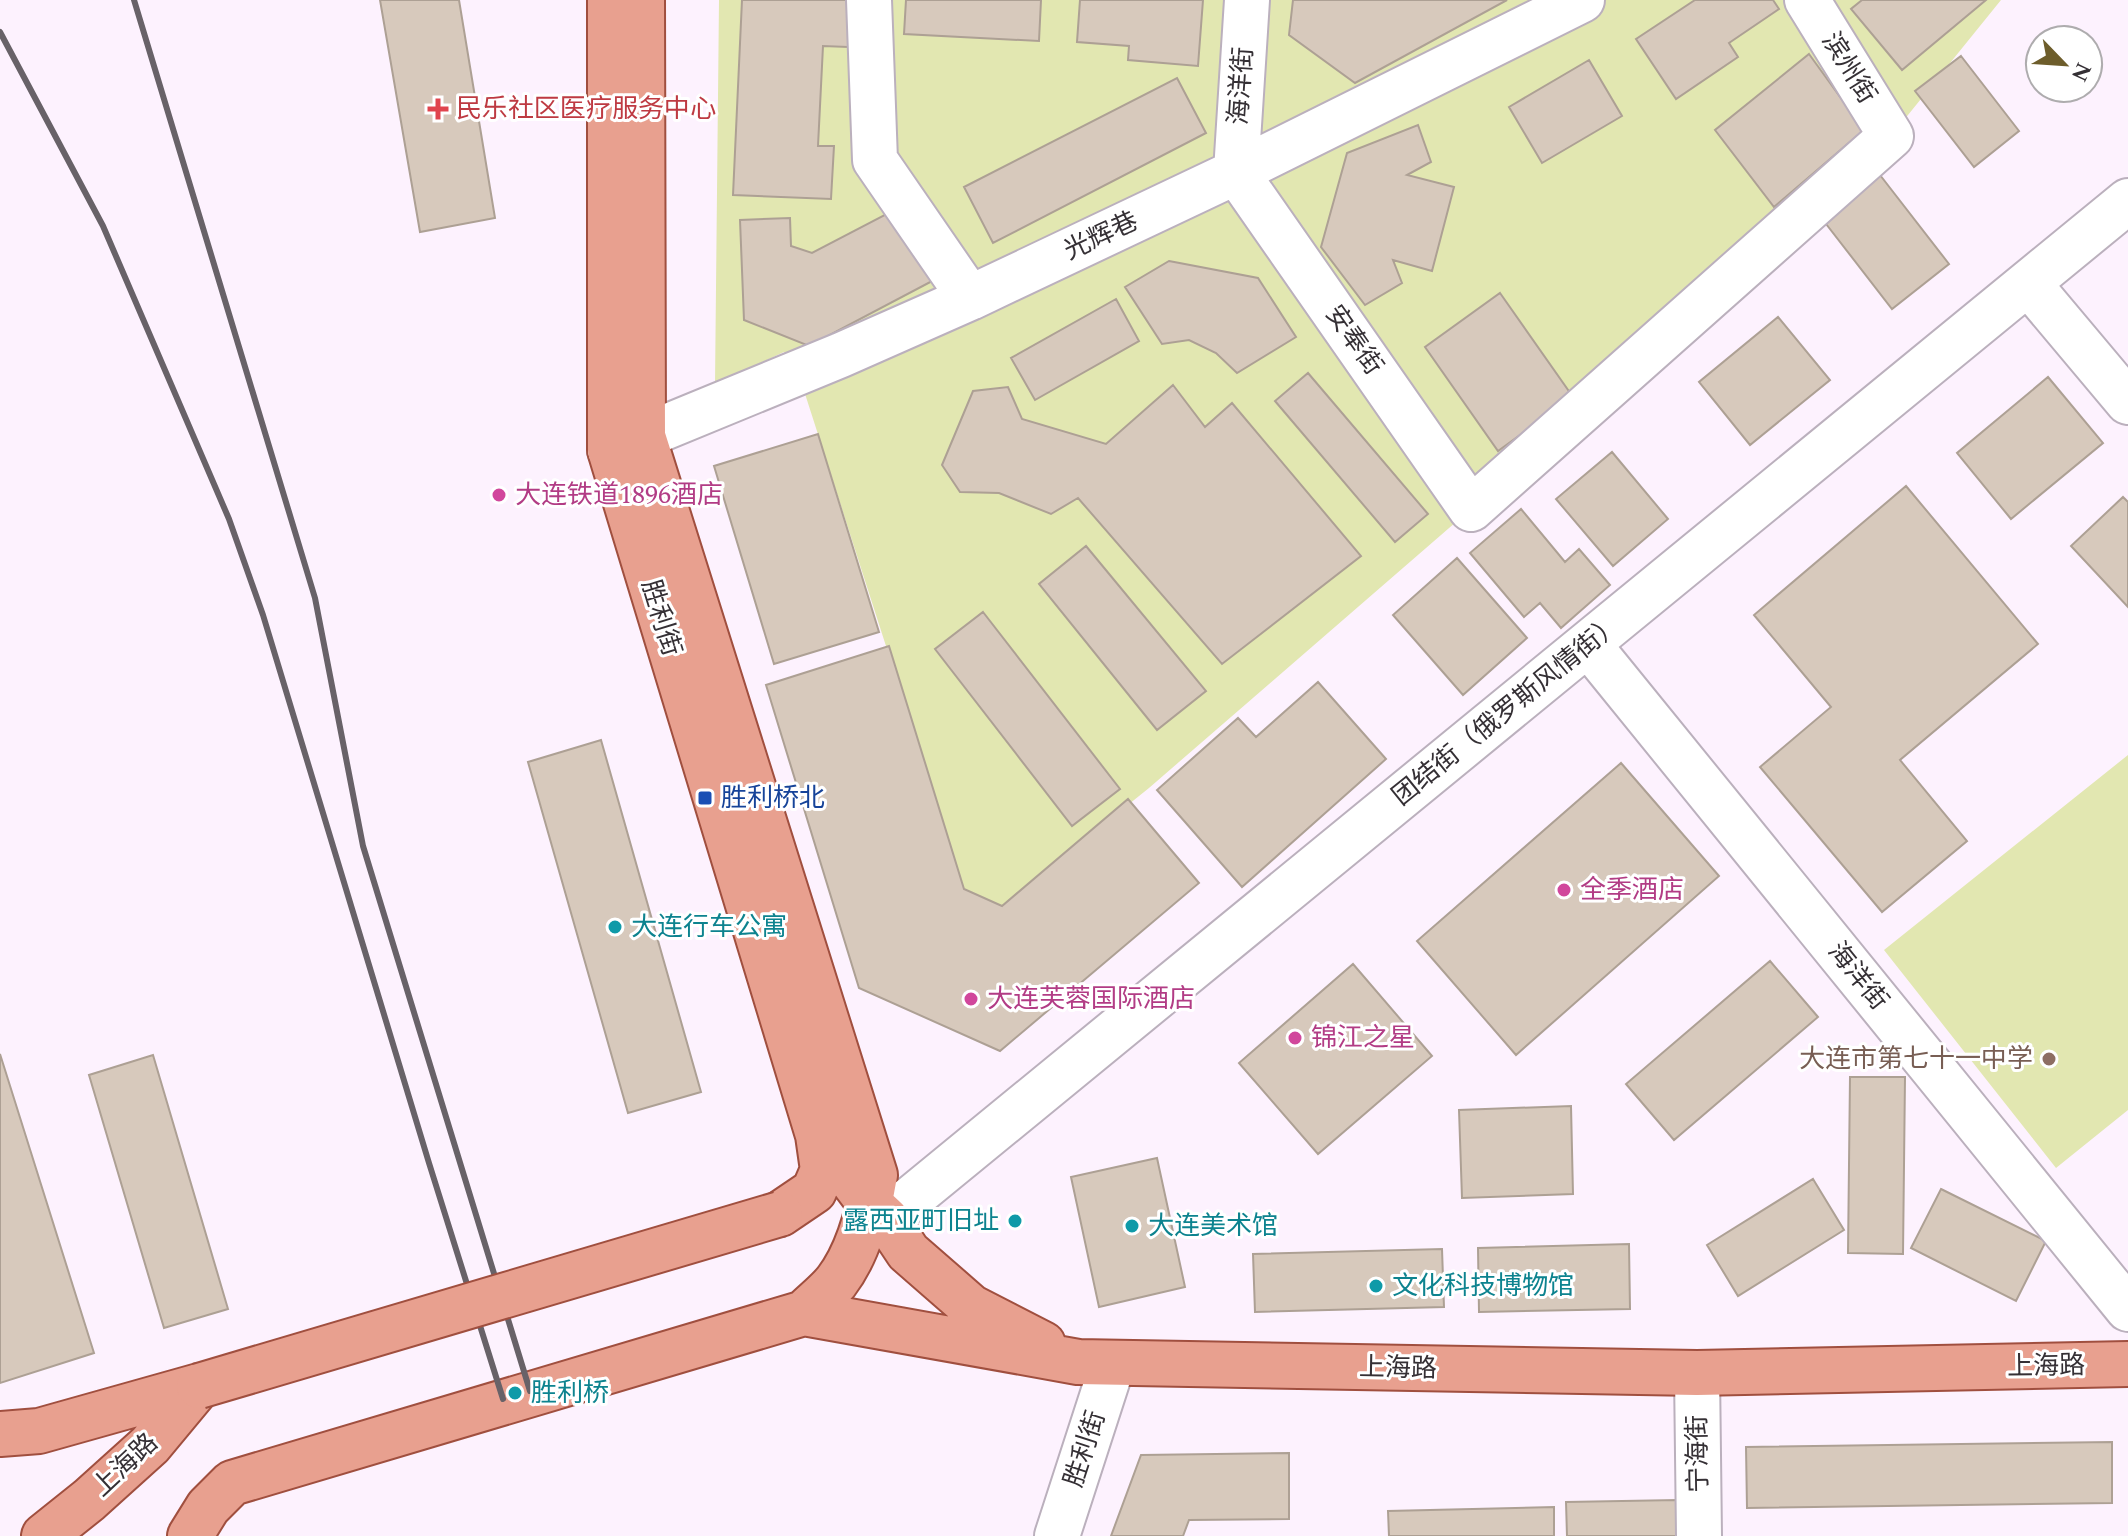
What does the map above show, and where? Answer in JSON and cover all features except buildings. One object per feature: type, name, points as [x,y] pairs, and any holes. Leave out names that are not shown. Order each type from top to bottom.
[{"type":"main road","name":"胜利街","points":[[610,0],[627,443],[818,1135],[878,1211]]},
{"type":"main road","name":"胜利街","points":[[642,0],[627,443],[875,1175],[878,1211]]},
{"type":"main road","points":[[0,1434],[39,1431],[199,1386],[780,1214],[814,1191],[823,1170],[818,1135]]},
{"type":"main road","points":[[190,1536],[208,1507],[232,1483],[804,1313],[836,1282],[878,1211],[908,1252],[971,1307],[1096,1362]]},
{"type":"main road","name":"上海路","points":[[804,1313],[1096,1362],[1697,1373],[2128,1364]]},
{"type":"main road","name":"上海路","points":[[44,1536],[150,1445],[199,1386]]},
{"type":"street","points":[[869,0],[875,160],[970,298]]},
{"type":"street","name":"海洋街","points":[[1236,172],[1247,0]]},
{"type":"street","name":"光辉巷","points":[[627,443],[970,298],[1236,172],[1582,0]]},
{"type":"street","name":"滨州街","points":[[1471,509],[1891,136],[1812,2]]},
{"type":"street","name":"安奉街","points":[[1236,172],[1471,509]]},
{"type":"street","name":"团结街（俄罗斯风情街）","points":[[878,1211],[1588,644],[2128,201]]},
{"type":"street","points":[[2028,283],[2128,402]]},
{"type":"street","name":"海洋街","points":[[1588,644],[2128,1309]]},
{"type":"street","name":"胜利街","points":[[1057,1536],[1096,1362]]},
{"type":"street","name":"宁海街","points":[[1697,1373],[1699,1536]]},
{"type":"green space","points":[[719,0],[2001,0],[1891,136],[1471,509],[1149,788],[1002,906],[964,889],[798,372],[784,352],[715,384]]},
{"type":"green space","name":"大连市第七十一中学","points":[[2128,755],[2128,1110],[2056,1168],[1884,950]]},
{"type":"railway","points":[[134,0],[315,598],[363,846],[530,1391]]},
{"type":"railway","points":[[0,32],[103,226],[229,519],[263,615],[503,1399]]},
{"type":"place","name":"民乐社区医疗服务中心","points":[[438,109]]},
{"type":"place","name":"大连铁道1896酒店","points":[[499,495]]},
{"type":"place","name":"胜利桥北","points":[[705,798]]},
{"type":"place","name":"全季酒店","points":[[1564,890]]},
{"type":"place","name":"大连行车公寓","points":[[615,927]]},
{"type":"place","name":"大连芙蓉国际酒店","points":[[971,999]]},
{"type":"place","name":"锦江之星","points":[[1295,1038]]},
{"type":"place","name":"大连市第七十一中学","points":[[2049,1059]]},
{"type":"place","name":"露西亚町旧址","points":[[1015,1221]]},
{"type":"place","name":"大连美术馆","points":[[1132,1226]]},
{"type":"place","name":"文化科技博物馆","points":[[1376,1286]]},
{"type":"place","name":"胜利桥","points":[[515,1393]]}]
